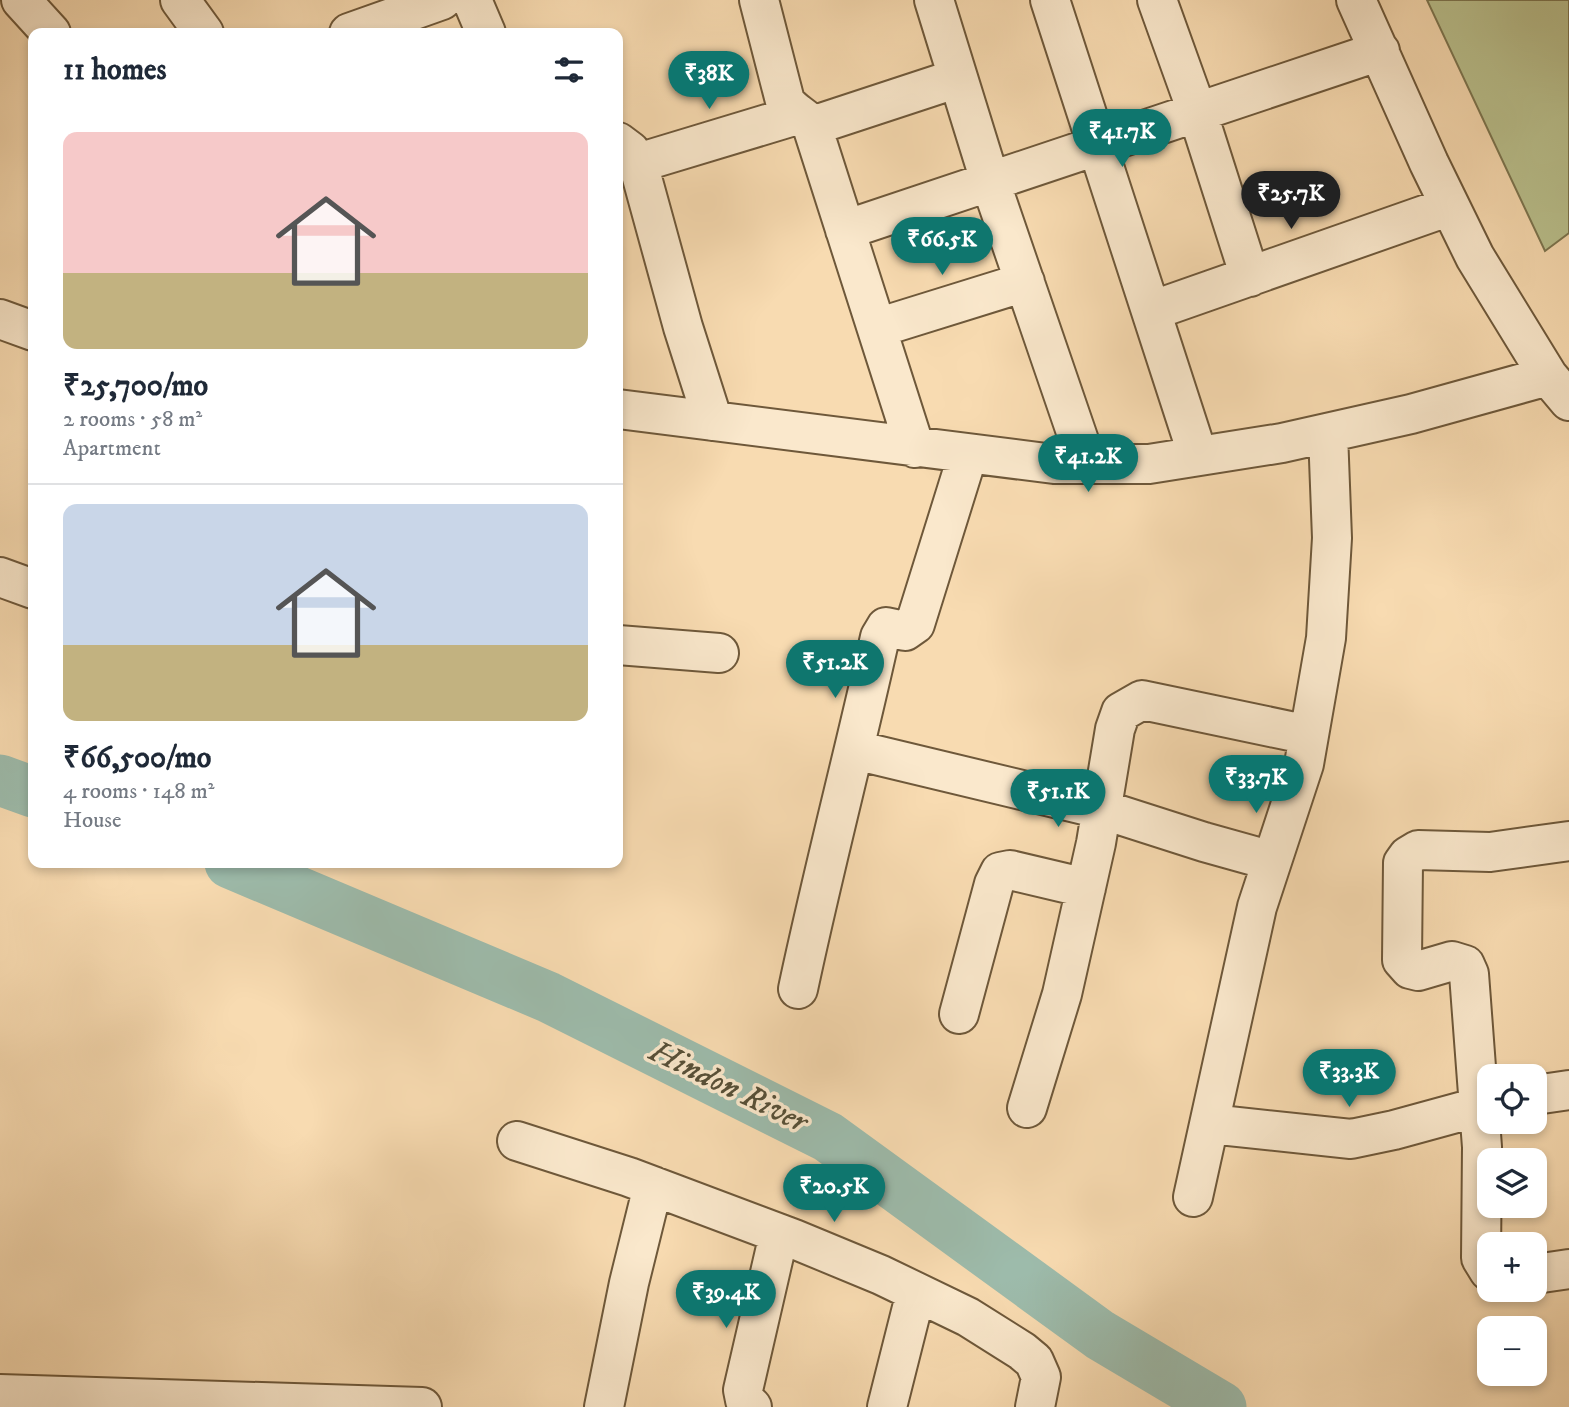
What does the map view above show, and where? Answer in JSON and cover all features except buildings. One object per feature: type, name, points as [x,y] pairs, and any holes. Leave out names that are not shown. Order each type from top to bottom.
[{"type":"street","points":[[21,0],[46,28]]},
{"type":"street","points":[[180,0],[200,28]]},
{"type":"street","points":[[363,28],[442,0]]},
{"type":"street","points":[[472,0],[484,28]]},
{"type":"street","points":[[759,0],[785,101],[804,120],[845,230],[915,447]]},
{"type":"street","points":[[934,0],[990,181],[1087,464]]},
{"type":"street","points":[[1050,0],[1198,456]]},
{"type":"street","points":[[1157,0],[1198,114],[1250,277]]},
{"type":"street","points":[[623,410],[1054,464],[1149,464],[1282,443],[1411,414],[1559,388],[1475,257],[1429,163],[1356,0]]},
{"type":"street","points":[[845,230],[1380,51]]},
{"type":"street","points":[[713,421],[628,153],[804,120],[958,78]]},
{"type":"street","points":[[1151,311],[1450,206]]},
{"type":"street","points":[[877,328],[1025,282]]},
{"type":"street","points":[[0,319],[28,329]]},
{"type":"street","points":[[1193,1197],[1257,906],[1304,764],[1326,638],[1332,538],[1328,432]]},
{"type":"street","points":[[798,989],[882,630],[886,627],[905,631],[915,624],[968,454]]},
{"type":"street","points":[[0,577],[28,587]]},
{"type":"street","points":[[623,645],[719,653]]},
{"type":"street","points":[[1027,1108],[1062,994],[1086,888],[1115,729],[1121,712],[1142,700],[1309,735]]},
{"type":"street","points":[[855,750],[1101,809],[1272,861]]},
{"type":"street","points":[[1479,1064],[1469,974],[1465,965],[1452,961],[1418,971],[1410,970],[1402,960],[1403,863],[1418,850],[1490,852],[1569,841]]},
{"type":"street","points":[[959,1014],[994,884],[1000,872],[1010,870],[1086,888]]},
{"type":"street","points":[[1547,1093],[1569,1090]]},
{"type":"street","points":[[1210,1124],[1351,1139],[1477,1107]]},
{"type":"street","points":[[1480,1232],[1483,1134]]},
{"type":"street","points":[[517,1141],[653,1186],[779,1234],[968,1317],[1034,1361],[1041,1377],[1035,1407]]},
{"type":"street","points":[[604,1407],[629,1283],[653,1186]]},
{"type":"street","points":[[752,1407],[745,1400],[743,1390],[779,1234]]},
{"type":"street","points":[[1547,1272],[1569,1269]]},
{"type":"street","points":[[887,1407],[916,1292]]},
{"type":"street","points":[[0,1394],[422,1407]]},
{"type":"green space","points":[[1427,0],[1569,0],[1569,233],[1545,251]]},
{"type":"waterway","name":"Hindon River","points":[[0,780],[28,790]]},
{"type":"waterway","name":"Hindon River","points":[[242,868],[548,997],[828,1137],[1100,1335],[1221,1407]]}]
